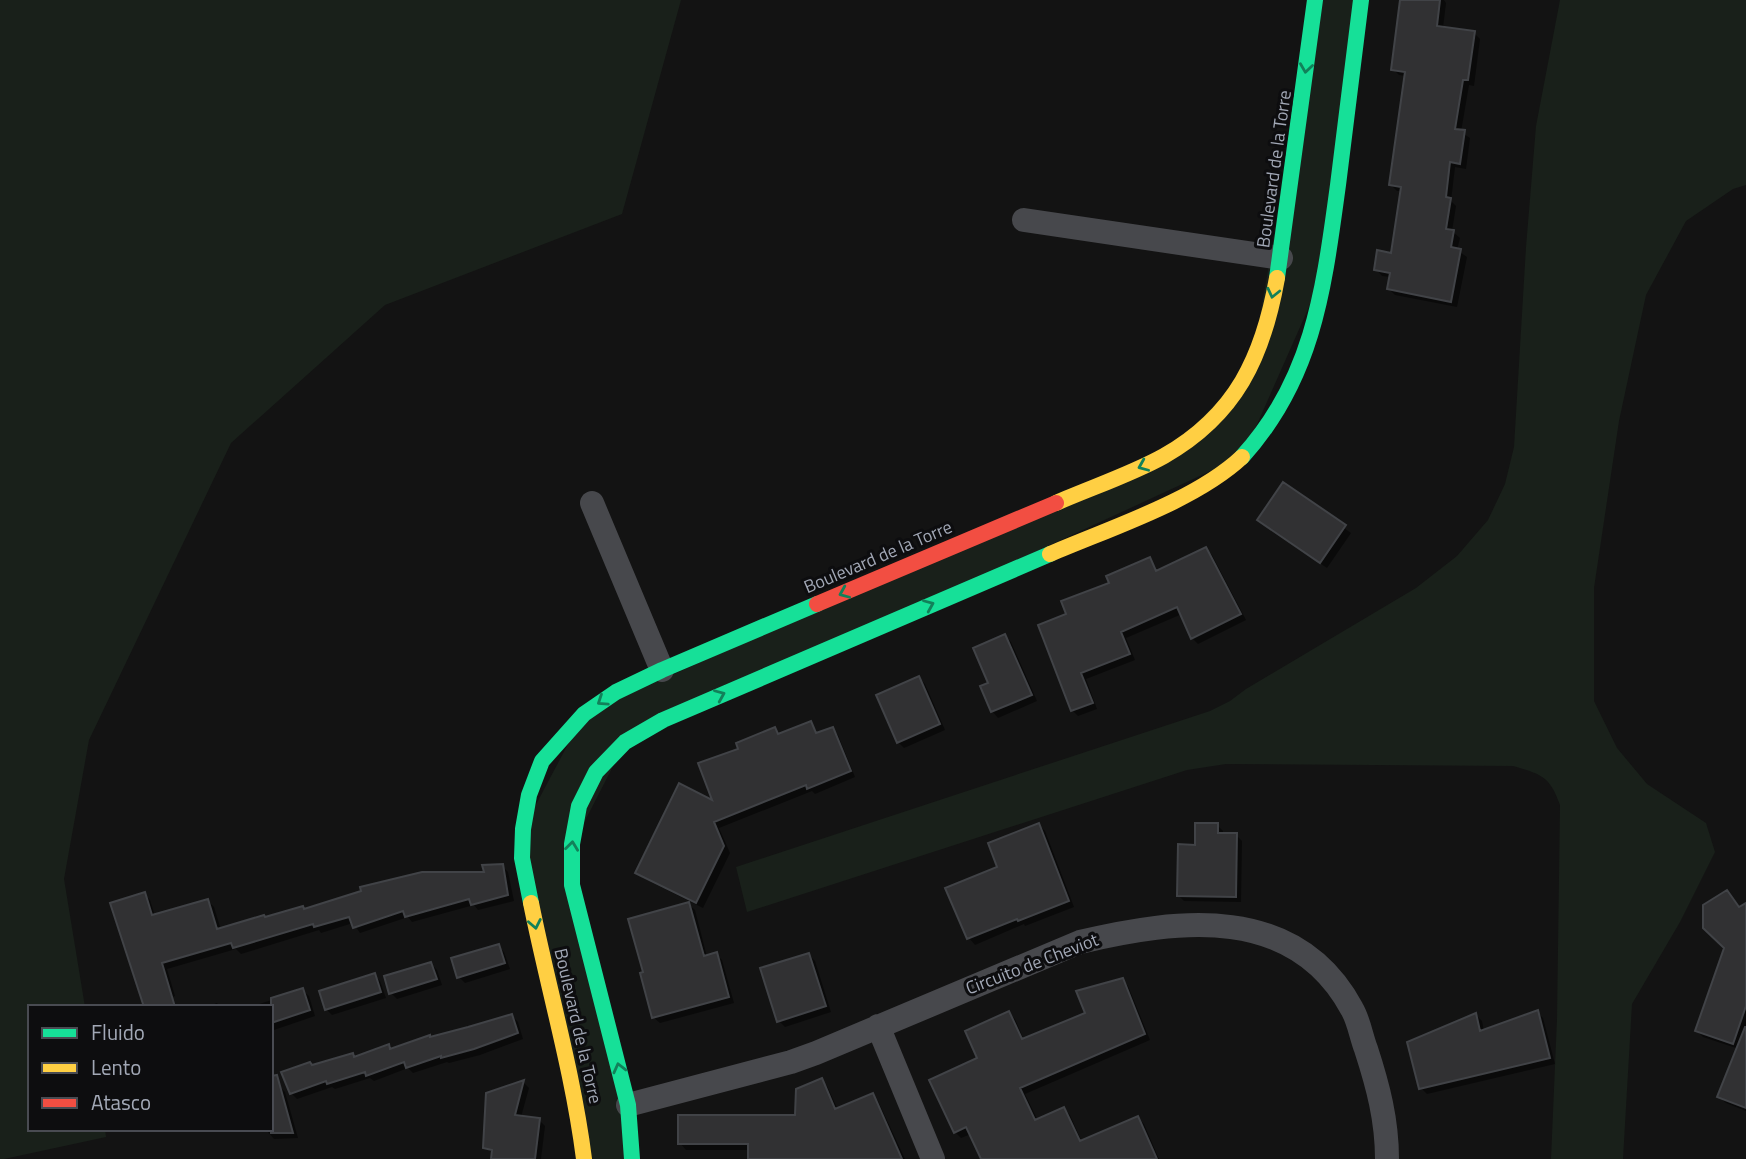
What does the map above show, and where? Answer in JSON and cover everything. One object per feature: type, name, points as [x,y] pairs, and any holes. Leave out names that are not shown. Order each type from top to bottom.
[{"type":"street","name":"Boulevard de la Torre","points":[[584,1159],[577,1103],[544,969],[522,858],[523,829],[529,795],[542,761],[584,714],[616,692],[1163,457],[1202,431],[1233,398],[1251,368],[1266,325],[1281,258],[1315,0]]},
{"type":"street","name":"Boulevard de la Torre","points":[[632,1159],[628,1105],[572,885],[572,837],[580,801],[597,769],[626,741],[663,720],[1187,495],[1243,456],[1266,429],[1290,389],[1318,313],[1327,265],[1361,0]]},
{"type":"street","points":[[1024,219],[1281,258]]},
{"type":"street","points":[[593,503],[662,670]]},
{"type":"street","name":"Circuito de Cheviot","points":[[628,1105],[790,1062],[1080,942],[1125,932],[1206,924],[1240,927],[1286,942],[1321,967],[1352,1009],[1380,1093],[1387,1136],[1387,1159]]},
{"type":"street","points":[[878,1026],[933,1159]]},
{"type":"shaded area","points":[[0,0],[681,0],[622,214],[385,305],[231,443],[89,740],[64,879],[85,1005],[28,1005],[28,1131],[105,1131],[106,1137],[0,1159]]},
{"type":"shaded area","points":[[1315,0],[1361,0],[1327,266],[1243,456],[626,741],[570,850],[632,1159],[584,1159],[523,829],[584,714],[1163,457],[1251,368]]},
{"type":"shaded area","points":[[1560,0],[1746,0],[1746,185],[1733,189],[1686,221],[1646,295],[1619,421],[1594,588],[1594,701],[1617,748],[1647,784],[1706,823],[1715,852],[1680,922],[1632,1004],[1623,1159],[1551,1159],[1557,1019],[1560,805],[1548,782],[1531,771],[1513,766],[1226,764],[1187,770],[747,912],[736,867],[1210,711],[1416,588],[1457,556],[1488,520],[1505,484],[1514,447],[1536,126]]},
{"type":"building","points":[[1400,0],[1440,0],[1437,26],[1475,31],[1468,80],[1463,80],[1455,129],[1465,130],[1460,164],[1450,162],[1446,197],[1451,198],[1446,229],[1454,230],[1451,247],[1461,249],[1451,302],[1387,289],[1390,273],[1374,270],[1377,250],[1391,253],[1401,187],[1389,185],[1405,72],[1391,70]]},
{"type":"building","points":[[1283,482],[1346,525],[1320,563],[1257,520]]},
{"type":"building","points":[[1206,547],[1241,614],[1191,639],[1177,607],[1121,632],[1130,654],[1081,673],[1093,703],[1071,711],[1038,625],[1066,614],[1061,601],[1109,583],[1106,576],[1150,557],[1156,571]]},
{"type":"building","points":[[1005,634],[1032,695],[991,712],[980,686],[988,683],[973,648]]},
{"type":"building","points":[[919,676],[940,724],[897,743],[876,695]]},
{"type":"building","points":[[811,721],[816,733],[833,727],[851,771],[807,789],[806,785],[714,822],[724,846],[696,903],[635,873],[679,783],[712,800],[698,763],[738,749],[736,743],[775,727],[778,734]]},
{"type":"building","points":[[1039,823],[1069,901],[967,939],[945,888],[997,867],[988,843]]},
{"type":"building","points":[[1195,823],[1218,823],[1218,833],[1237,833],[1236,897],[1177,896],[1178,844],[1195,845]]},
{"type":"building","points":[[503,864],[508,895],[471,905],[469,899],[405,917],[403,911],[353,928],[349,917],[314,927],[313,924],[233,948],[231,943],[162,963],[174,1005],[143,1005],[110,903],[145,892],[152,915],[208,899],[217,929],[303,906],[304,909],[361,891],[360,887],[422,872],[484,872],[482,865]]},
{"type":"building","points":[[1727,890],[1739,907],[1746,903],[1746,1006],[1733,1044],[1695,1031],[1724,948],[1703,928],[1703,905]]},
{"type":"building","points":[[689,902],[704,956],[717,952],[729,997],[652,1018],[628,919]]},
{"type":"building","points":[[499,944],[505,963],[457,978],[451,958]]},
{"type":"building","points":[[809,953],[826,1006],[777,1022],[760,968]]},
{"type":"building","points":[[431,962],[437,979],[389,994],[384,976]]},
{"type":"building","points":[[375,973],[381,992],[325,1010],[319,991]]},
{"type":"building","points":[[1123,978],[1145,1034],[1020,1088],[1035,1120],[1064,1107],[1080,1141],[1138,1116],[1157,1159],[981,1159],[966,1127],[954,1133],[929,1080],[977,1058],[965,1031],[1009,1011],[1022,1039],[1085,1013],[1076,991]]},
{"type":"building","points":[[303,988],[310,1010],[273,1022],[271,998]]},
{"type":"building","points":[[1538,1010],[1550,1058],[1419,1089],[1407,1042],[1476,1013],[1480,1031]]},
{"type":"building","points":[[512,1014],[518,1033],[474,1049],[441,1056],[406,1068],[404,1062],[366,1076],[365,1072],[327,1084],[326,1081],[290,1094],[281,1072],[310,1062],[312,1065],[353,1053],[354,1057],[389,1044],[390,1049],[430,1035]]},
{"type":"building","points":[[1746,1027],[1746,1108],[1717,1097]]},
{"type":"building","points":[[277,1075],[293,1133],[271,1133],[273,1076]]},
{"type":"building","points":[[822,1078],[835,1109],[873,1093],[902,1159],[748,1159],[748,1144],[678,1144],[678,1115],[795,1115],[796,1089]]},
{"type":"building","points":[[524,1080],[515,1115],[540,1118],[535,1159],[491,1159],[492,1150],[483,1148],[486,1093]]},
{"type":"traffic: fast","points":[[1277,278],[1315,0]]},
{"type":"traffic: fast","points":[[1242,457],[1266,427],[1285,396],[1312,330],[1333,223],[1361,0]]},
{"type":"traffic: fast","points":[[632,1159],[628,1105],[572,885],[572,844],[579,806],[596,772],[625,742],[663,720],[1050,554]]},
{"type":"traffic: fast","points":[[531,903],[522,858],[523,829],[529,795],[542,761],[584,714],[616,692],[662,670],[817,604]]},
{"type":"traffic: slow","points":[[1056,503],[1152,463],[1189,440],[1210,422],[1228,402],[1254,358],[1264,333],[1277,278]]},
{"type":"traffic: slow","points":[[1050,554],[1176,500],[1223,473],[1242,457]]},
{"type":"traffic: slow","points":[[531,903],[567,1062],[584,1159]]},
{"type":"traffic: jam","points":[[817,604],[1056,503]]}]
